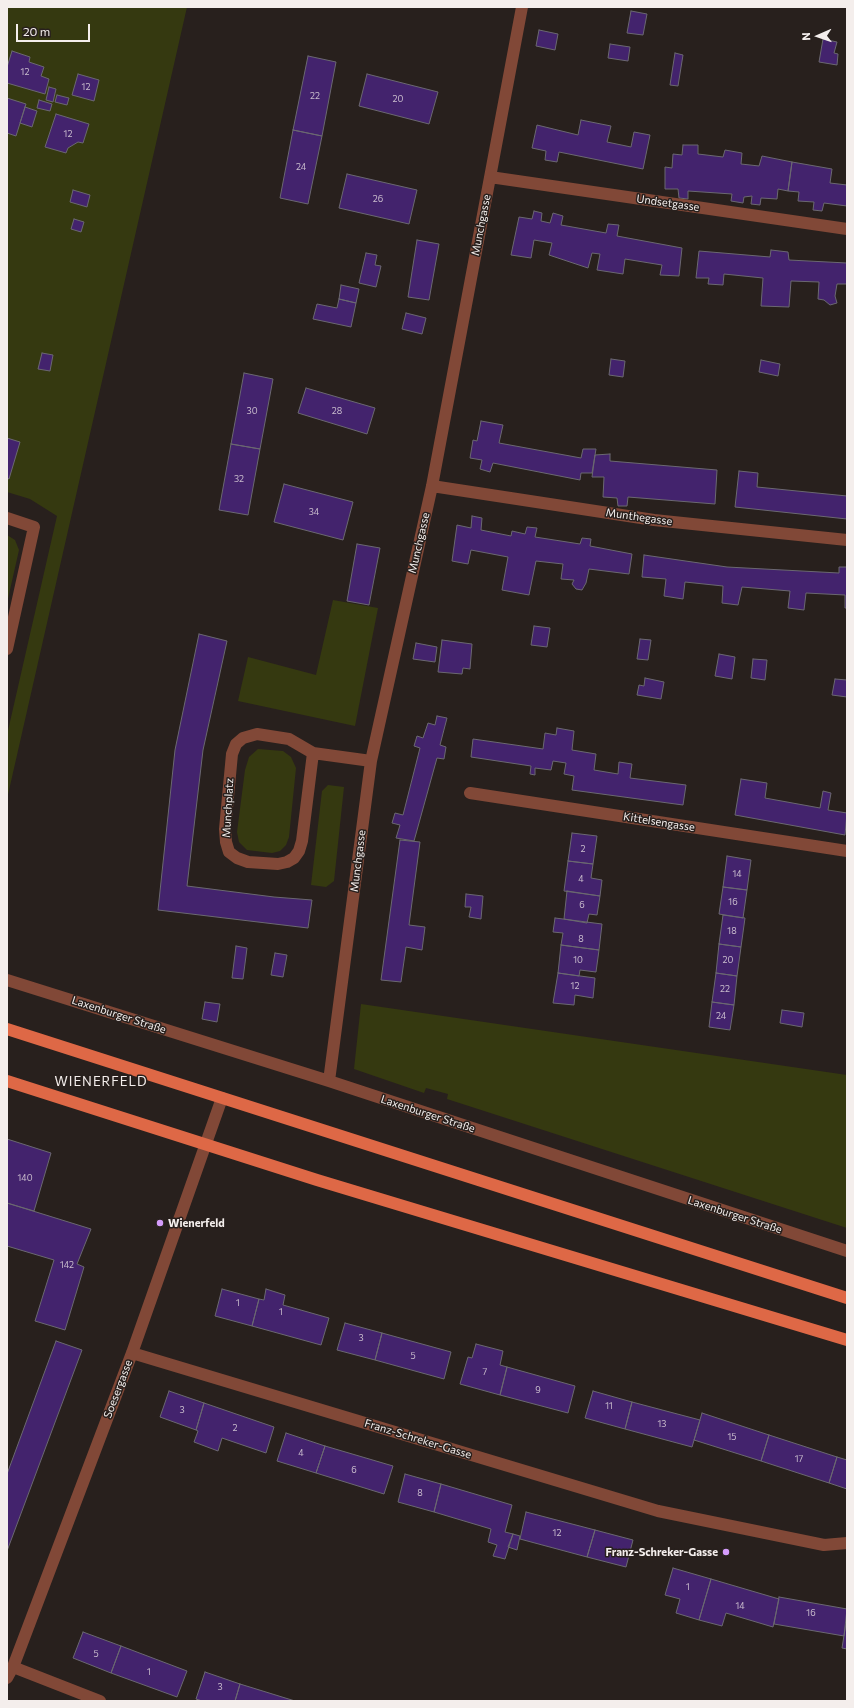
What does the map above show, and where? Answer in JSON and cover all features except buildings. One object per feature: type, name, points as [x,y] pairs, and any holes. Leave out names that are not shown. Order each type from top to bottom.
[{"type":"main road","points":[[7,1029],[847,1298]]},
{"type":"main road","points":[[7,1081],[206,1145],[847,1340]]},
{"type":"street","name":"Munchgasse","points":[[330,1082],[371,761],[432,486],[522,7]]},
{"type":"street","name":"Undsetgasse","points":[[490,177],[847,229]]},
{"type":"street","name":"Munthegasse","points":[[432,486],[654,520],[847,540]]},
{"type":"street","points":[[7,518],[34,526],[7,649]]},
{"type":"street","name":"Munchplatz","points":[[313,753],[302,841],[299,851],[294,858],[287,862],[278,864],[248,862],[237,858],[230,852],[225,835],[232,754],[236,744],[243,738],[257,734],[289,739],[313,753],[371,761]]},
{"type":"street","name":"Kittelsengasse","points":[[470,793],[847,851]]},
{"type":"street","name":"Laxenburger Straße","points":[[7,980],[330,1082],[847,1252]]},
{"type":"street","name":"Soesergasse","points":[[10,1672],[132,1354],[222,1098]]},
{"type":"street","name":"Franz-Schreker-Gasse","points":[[132,1354],[658,1511],[824,1546],[847,1543]]},
{"type":"street","points":[[10,1672],[100,1701]]},
{"type":"green space","points":[[7,7],[187,7],[7,799],[7,735],[57,516],[30,499],[7,492]]},
{"type":"green space","points":[[7,535],[15,540],[19,550],[7,603]]},
{"type":"green space","points":[[333,600],[378,608],[355,726],[238,701],[248,657],[316,675]]},
{"type":"green space","points":[[258,749],[283,751],[291,757],[296,768],[289,837],[286,845],[280,851],[272,853],[247,850],[239,842],[237,832],[245,770],[249,757]]},
{"type":"green space","points":[[328,785],[344,787],[334,881],[326,887],[311,885],[322,791]]},
{"type":"green space","points":[[361,1004],[847,1075],[847,1228],[447,1099],[448,1094],[426,1088],[424,1093],[354,1069]]},
{"type":"place","name":"Wienerfeld","points":[[160,1223]]},
{"type":"place","name":"Franz-Schreker-Gasse","points":[[726,1552]]},
{"type":"district","name":"WIENERFELD","points":[[101,1082]]}]
